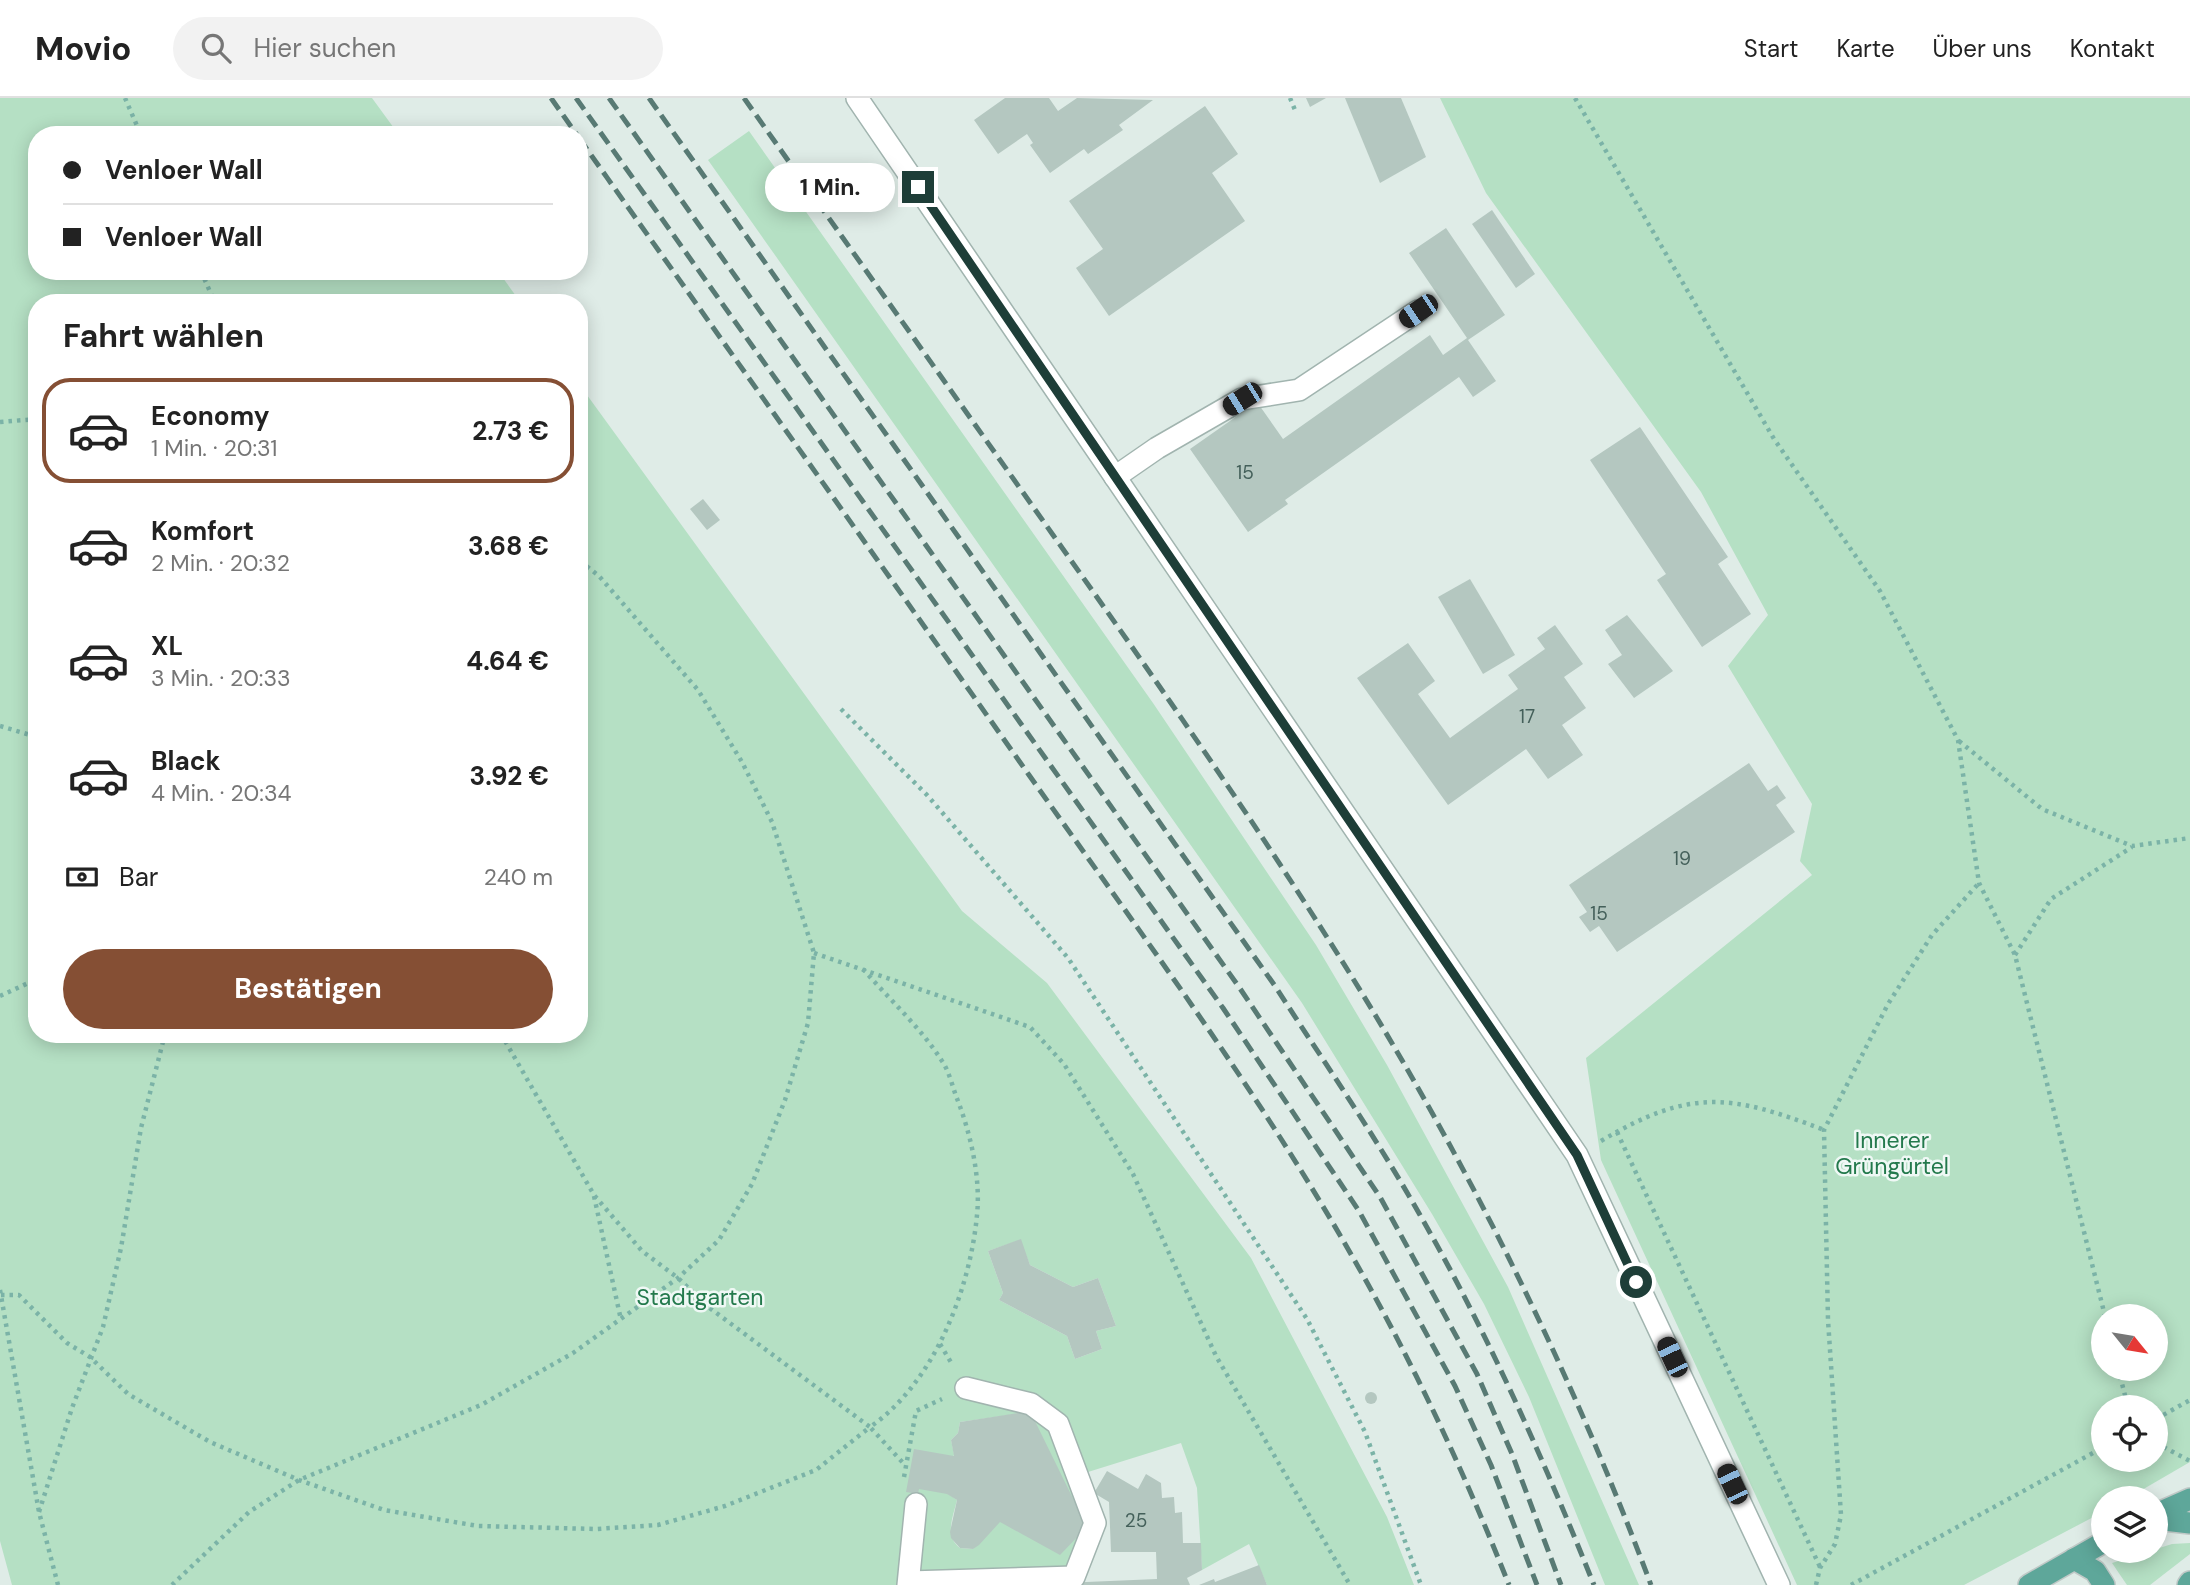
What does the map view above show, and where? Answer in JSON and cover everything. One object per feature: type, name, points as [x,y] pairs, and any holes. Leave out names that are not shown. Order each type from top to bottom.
[{"type":"main road","points":[[2168,1511],[2190,1499]]},
{"type":"main road","points":[[2168,1519],[2190,1523]]},
{"type":"main road","points":[[2029,1585],[2091,1549]]},
{"type":"main road","points":[[2074,1559],[2095,1571],[2104,1585]]},
{"type":"street","points":[[857,98],[1577,1155],[1779,1585]]},
{"type":"street","points":[[1115,477],[1242,399],[1299,390],[1418,311]]},
{"type":"street","points":[[916,1504],[908,1583],[1074,1577],[1094,1523],[1058,1424],[1031,1404],[966,1388]]},
{"type":"path","points":[[125,98],[137,126]]},
{"type":"path","points":[[1290,98],[1296,110]]},
{"type":"path","points":[[1574,98],[1774,439],[1880,591],[1958,740],[1979,883],[2015,955],[2102,1304]]},
{"type":"path","points":[[0,422],[28,420]]},
{"type":"path","points":[[172,1585],[250,1512],[299,1480],[481,1405],[573,1353],[621,1320],[678,1278],[719,1240],[752,1184],[785,1100],[808,1023],[814,953],[772,822],[741,762],[698,690],[599,576],[588,567]]},
{"type":"path","points":[[841,709],[927,795],[1068,958],[1307,1319],[1365,1432],[1422,1585]]},
{"type":"path","points":[[0,726],[28,734]]},
{"type":"path","points":[[1958,740],[2042,809],[2132,846]]},
{"type":"path","points":[[2015,955],[2051,899],[2132,846],[2190,838]]},
{"type":"path","points":[[1816,1585],[1820,1568],[1835,1544],[1841,1516],[1828,1320],[1824,1130],[1888,1004],[1932,935],[1979,883]]},
{"type":"path","points":[[814,953],[1030,1027],[1064,1065],[1133,1174],[1216,1356],[1350,1585]]},
{"type":"path","points":[[58,1585],[39,1512],[0,1293],[19,1295],[67,1343],[90,1357],[128,1394],[211,1442],[299,1480],[384,1510],[478,1526],[596,1529],[658,1525],[725,1506],[816,1470],[887,1415],[917,1384],[940,1343],[965,1276],[977,1213],[970,1132],[943,1062],[862,968]]},
{"type":"path","points":[[0,996],[28,983]]},
{"type":"path","points":[[39,1512],[90,1357],[103,1327],[121,1248],[141,1128],[163,1043]]},
{"type":"path","points":[[506,1043],[594,1195],[642,1251],[678,1278],[707,1306],[870,1427],[905,1465]]},
{"type":"path","points":[[1577,1155],[1660,1109],[1717,1101],[1766,1107],[1824,1130]]},
{"type":"path","points":[[1617,1132],[1820,1568]]},
{"type":"path","points":[[594,1195],[621,1320]]},
{"type":"path","points":[[916,1504],[903,1495],[905,1465],[916,1411],[966,1388]]},
{"type":"path","points":[[2168,1412],[2190,1400]]},
{"type":"path","points":[[2168,1449],[2190,1461]]},
{"type":"path","points":[[1851,1585],[2091,1454]]},
{"type":"green space","name":"Stadtgarten","points":[[0,98],[372,98],[392,126],[28,126],[28,280],[504,280],[515,294],[28,294],[28,1043],[588,1043],[588,396],[962,911],[1047,983],[1251,1258],[1387,1517],[1414,1585],[1267,1585],[1249,1544],[1202,1570],[1197,1488],[1181,1443],[1088,1472],[1098,1520],[1075,1581],[918,1585],[12,1585],[0,1541]],"holes":[[[1020,1240],[1030,1265],[1073,1287],[1098,1278],[1116,1326],[1096,1331],[1102,1349],[1075,1359],[1067,1336],[999,1300],[1003,1293],[988,1251]],[[1030,1412],[973,1549],[960,1548],[952,1538],[952,1519],[957,1500],[947,1493],[954,1454],[951,1440],[958,1433],[960,1422]]]},
{"type":"green space","name":"Innerer Grüngürtel","points":[[1440,98],[2190,98],[2190,1462],[2149,1486],[2091,1486],[2091,1518],[1964,1585],[1797,1585],[1601,1160],[1586,1058],[1812,875],[1800,861],[1812,804],[1728,666],[1768,615],[1701,492],[1486,193]]},
{"type":"green space","points":[[749,131],[1153,703],[1316,945],[1387,1065],[1508,1287],[1639,1585],[1605,1585],[1529,1397],[1484,1304],[1302,1003],[708,160]]},
{"type":"green space","points":[[2190,1543],[2190,1554],[2150,1585],[2127,1585],[2112,1563],[2168,1563],[2168,1545]]},
{"type":"building","points":[[1005,98],[1049,98],[1058,111],[1077,98],[1153,100],[1119,125],[1123,130],[1088,154],[1084,149],[1050,173],[1030,145],[1033,143],[1027,134],[998,154],[974,120]]},
{"type":"building","points":[[1306,98],[1326,98],[1310,107]]},
{"type":"building","points":[[1345,98],[1401,98],[1426,157],[1380,183]]},
{"type":"building","points":[[1205,106],[1238,154],[1212,173],[1245,221],[1109,316],[1076,268],[1103,249],[1069,201]]},
{"type":"building","points":[[1492,210],[1535,274],[1516,288],[1472,224]]},
{"type":"building","points":[[1446,228],[1505,315],[1468,340],[1496,381],[1473,397],[1459,377],[1285,500],[1288,504],[1248,532],[1190,449],[1257,402],[1283,439],[1430,335],[1443,355],[1467,338],[1409,253]]},
{"type":"building","points":[[1640,427],[1728,557],[1718,564],[1751,614],[1702,647],[1657,580],[1666,574],[1590,460]]},
{"type":"building","points":[[703,499],[720,520],[707,530],[690,509]]},
{"type":"building","points":[[1470,579],[1515,655],[1483,674],[1438,597]]},
{"type":"building","points":[[1627,615],[1673,671],[1634,698],[1608,664],[1622,655],[1605,630]]},
{"type":"building","points":[[1555,625],[1583,664],[1564,677],[1586,708],[1562,725],[1583,755],[1548,779],[1526,749],[1448,805],[1357,678],[1408,643],[1435,681],[1418,694],[1450,738],[1518,689],[1508,675],[1545,649],[1537,638]]},
{"type":"building","points":[[1749,763],[1768,791],[1777,785],[1786,798],[1776,805],[1795,832],[1617,952],[1599,926],[1590,932],[1579,917],[1587,912],[1569,885]]},
{"type":"building","points":[[1021,1239],[1030,1265],[1073,1287],[1098,1278],[1116,1326],[1096,1331],[1102,1349],[1075,1359],[1067,1336],[999,1300],[1003,1293],[988,1251]]},
{"type":"building","points":[[1371,1392],[1377,1398],[1371,1404],[1365,1398]]},
{"type":"building","points":[[1030,1411],[1087,1527],[1060,1555],[1000,1522],[973,1549],[960,1548],[951,1538],[950,1532],[957,1500],[947,1494],[919,1489],[918,1494],[906,1492],[914,1449],[954,1456],[951,1440],[958,1433],[960,1422]]},
{"type":"building","points":[[1107,1471],[1138,1489],[1146,1474],[1161,1483],[1162,1498],[1174,1497],[1175,1513],[1182,1512],[1183,1543],[1201,1543],[1202,1570],[1187,1578],[1190,1585],[1014,1585],[1157,1579],[1156,1552],[1111,1552],[1109,1502],[1094,1493]]},
{"type":"building","points":[[1259,1565],[1267,1585],[1199,1585],[1214,1579],[1215,1582]]},
{"type":"railway","points":[[551,98],[571,126]]},
{"type":"railway","points":[[576,98],[1223,1008],[1359,1211],[1455,1386],[1491,1465],[1537,1585]]},
{"type":"railway","points":[[609,98],[1239,987],[1380,1197],[1477,1374],[1512,1454],[1561,1585]]},
{"type":"railway","points":[[649,98],[1275,986],[1368,1128],[1469,1305],[1555,1490],[1594,1585]]},
{"type":"railway","points":[[744,98],[1194,737],[1297,890],[1377,1018],[1466,1175],[1547,1337],[1619,1502],[1651,1585]]},
{"type":"railway","points":[[588,151],[1151,947],[1270,1122],[1344,1242],[1412,1367],[1453,1453],[1509,1585]]},
{"type":"route","points":[[918,187],[1577,1155],[1636,1282]]}]
